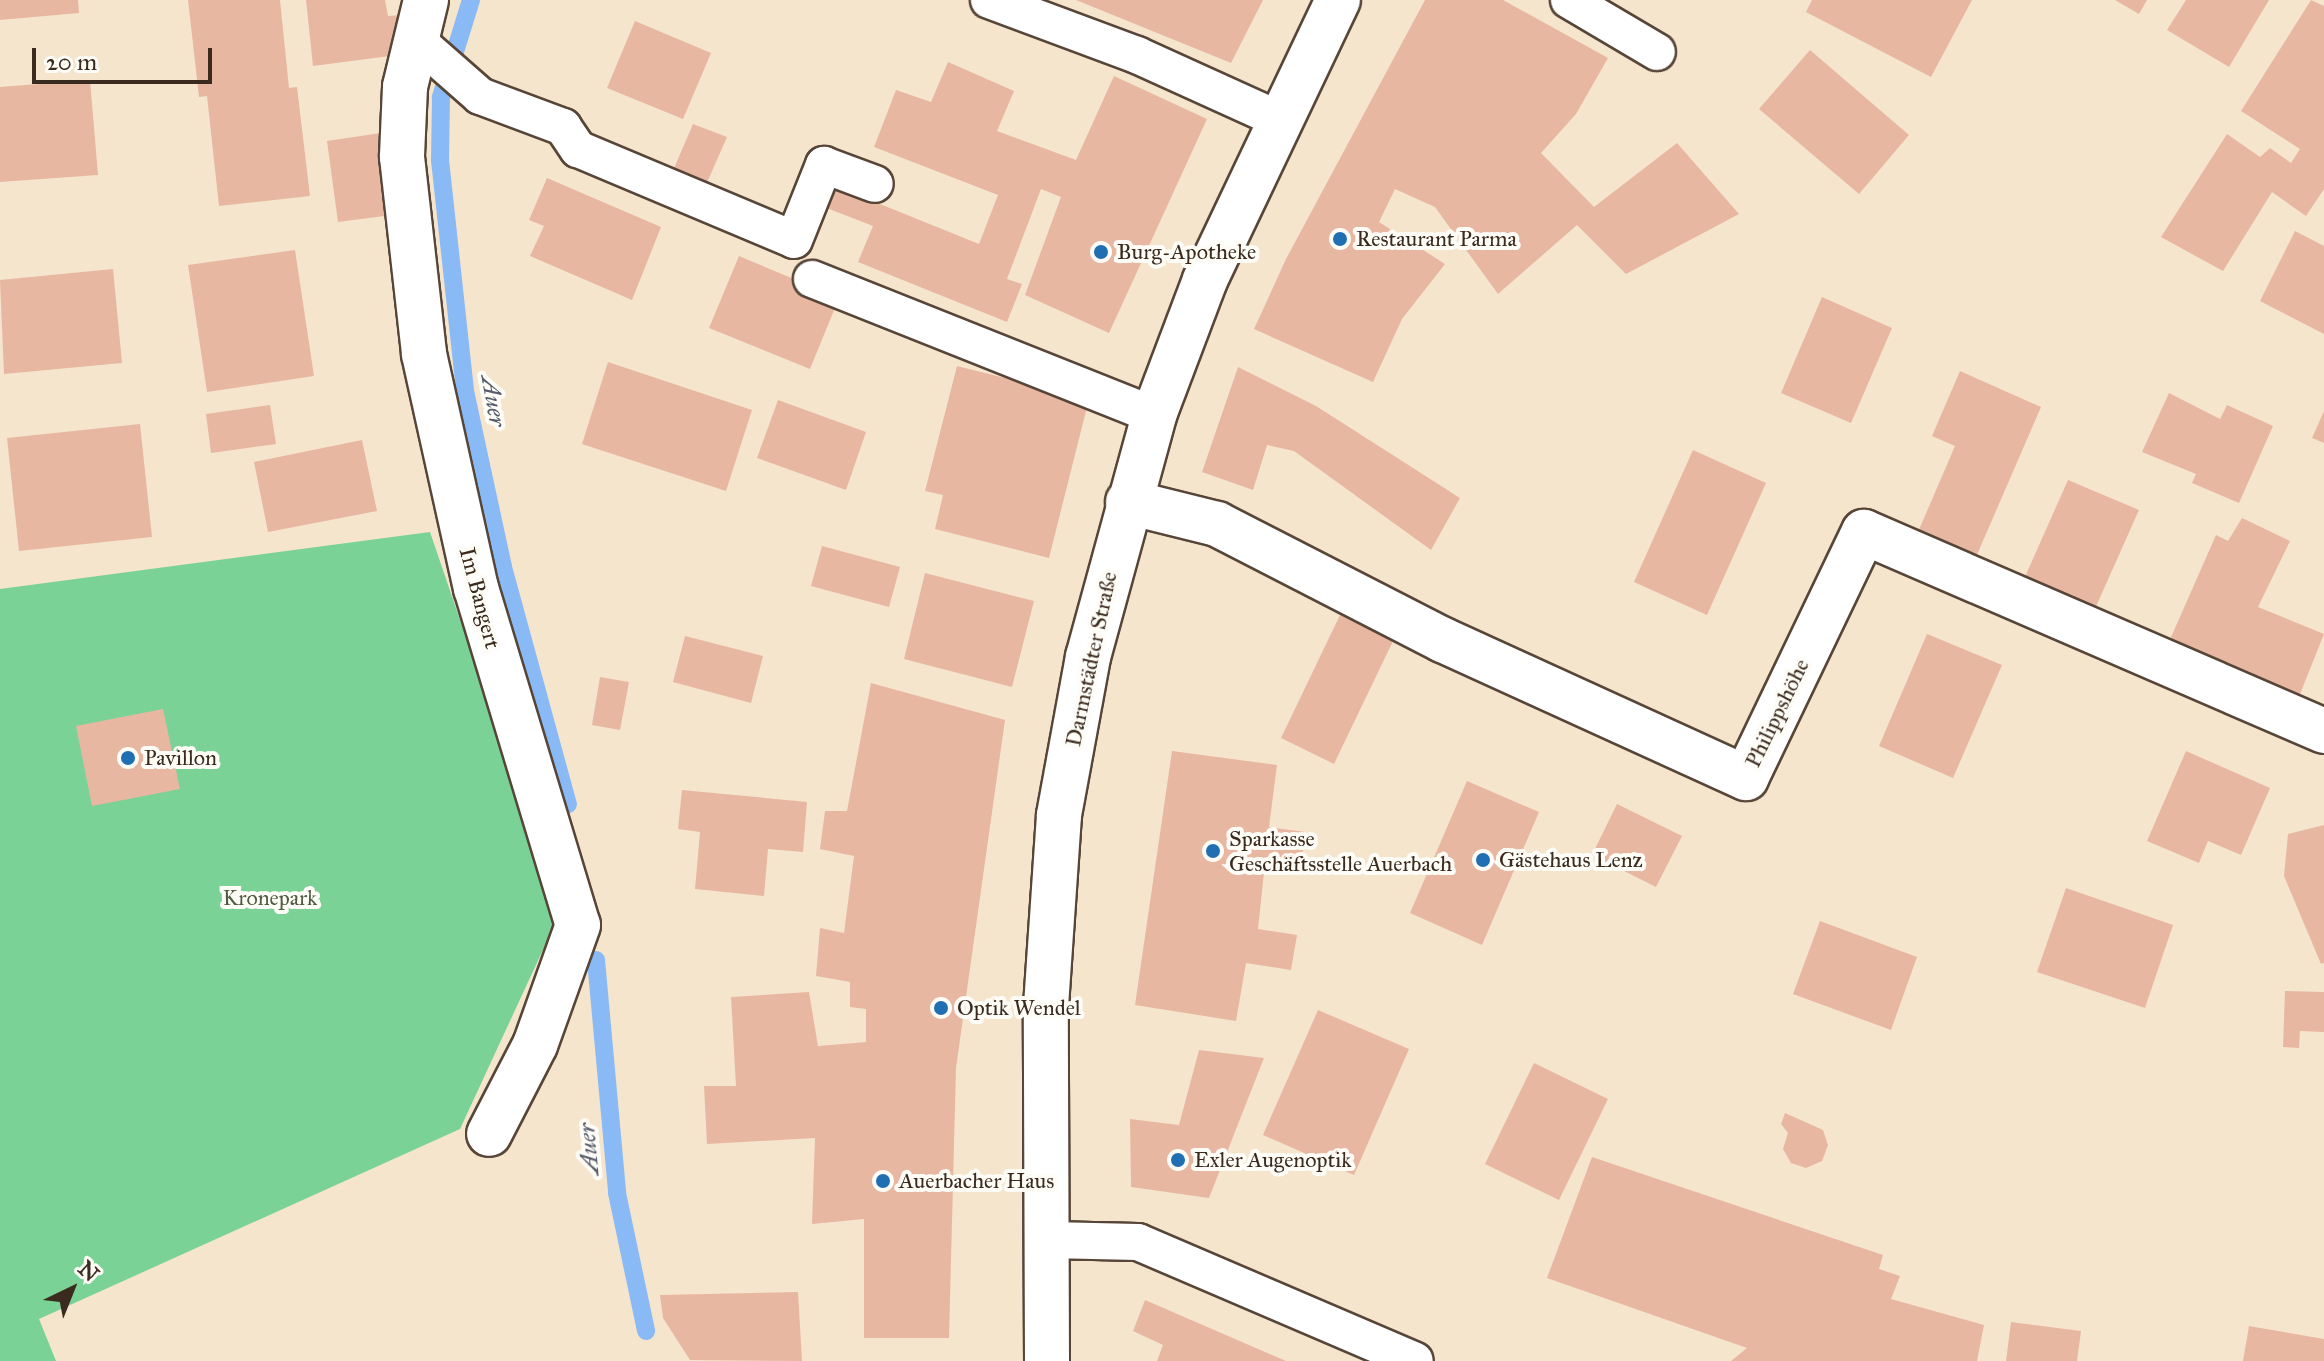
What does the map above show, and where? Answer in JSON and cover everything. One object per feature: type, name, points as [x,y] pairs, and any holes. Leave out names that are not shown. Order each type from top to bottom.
[{"type":"street","name":"Darmstädter Straße","points":[[1047,1361],[1046,1006],[1059,815],[1088,657],[1154,415],[1205,280],[1338,0]]},
{"type":"street","name":"Im Bangert","points":[[436,46],[402,157],[424,354],[476,588],[578,925],[535,1045],[489,1134]]},
{"type":"street","name":"Philippshöhe","points":[[1128,502],[1217,524],[1443,640],[1746,778],[1864,532],[2324,731]]},
{"type":"lane","points":[[989,0],[1137,55],[1280,120]]},
{"type":"lane","points":[[1569,0],[1657,52]]},
{"type":"lane","points":[[436,46],[480,96],[563,127],[578,149],[794,240],[824,165],[875,184]]},
{"type":"lane","points":[[812,279],[1154,415]]},
{"type":"lane","points":[[1049,1240],[1138,1242],[1415,1361]]},
{"type":"green space","name":"Kronepark","points":[[430,532],[560,913],[460,1129],[39,1319],[56,1361],[0,1361],[0,589]]},
{"type":"building","points":[[0,0],[78,0],[79,13],[0,20]]},
{"type":"building","points":[[188,0],[280,0],[289,88],[297,87],[310,196],[219,206],[207,96],[199,97]]},
{"type":"building","points":[[306,0],[385,0],[388,16],[402,15],[390,56],[313,66]]},
{"type":"building","points":[[1076,0],[1263,0],[1231,63]]},
{"type":"building","points":[[1425,0],[1503,0],[1608,58],[1576,114],[1541,153],[1594,207],[1677,143],[1739,214],[1626,274],[1577,225],[1498,294],[1435,207],[1395,189],[1379,222],[1445,264],[1402,319],[1373,382],[1254,329],[1286,259]]},
{"type":"building","points":[[1812,0],[1972,0],[1931,77],[1806,12]]},
{"type":"building","points":[[2115,0],[2147,0],[2139,14]]},
{"type":"building","points":[[2186,0],[2269,0],[2229,67],[2167,30]]},
{"type":"building","points":[[2311,0],[2324,6],[2324,189],[2306,216],[2272,192],[2223,271],[2161,237],[2227,134],[2260,157],[2270,148],[2291,163],[2300,149],[2241,111]]},
{"type":"building","points":[[635,21],[711,53],[683,119],[607,88]]},
{"type":"building","points":[[1810,50],[1909,135],[1859,194],[1759,109]]},
{"type":"building","points":[[948,62],[1014,91],[997,131],[1076,160],[1114,76],[1207,119],[1109,333],[1025,295],[1061,197],[1041,189],[1007,279],[1022,284],[1007,322],[858,262],[873,226],[819,205],[828,183],[979,244],[998,195],[874,147],[896,90],[931,102]]},
{"type":"building","points":[[90,80],[98,175],[0,182],[0,87]]},
{"type":"building","points":[[693,124],[727,137],[705,187],[672,173]]},
{"type":"building","points":[[381,133],[392,215],[338,222],[327,141]]},
{"type":"building","points":[[547,178],[661,227],[632,300],[530,256],[544,226],[529,220]]},
{"type":"building","points":[[2295,231],[2324,246],[2324,334],[2260,301]]},
{"type":"building","points":[[295,250],[314,376],[207,392],[188,265]]},
{"type":"building","points":[[739,256],[839,298],[810,369],[709,328]]},
{"type":"building","points":[[113,269],[122,363],[4,374],[0,280]]},
{"type":"building","points":[[1822,297],[1892,328],[1851,423],[1781,393]]},
{"type":"building","points":[[608,362],[752,410],[726,491],[582,444]]},
{"type":"building","points":[[957,366],[1089,399],[1049,558],[935,529],[943,495],[925,491]]},
{"type":"building","points":[[1238,367],[1316,406],[1460,498],[1431,550],[1294,451],[1267,445],[1253,490],[1202,472]]},
{"type":"building","points":[[1960,371],[2041,407],[1976,557],[1918,532],[1955,446],[1932,436]]},
{"type":"building","points":[[2169,393],[2220,419],[2227,405],[2273,426],[2239,503],[2192,483],[2196,474],[2142,452]]},
{"type":"building","points":[[778,400],[866,432],[846,490],[757,458]]},
{"type":"building","points":[[270,405],[276,444],[211,453],[206,414]]},
{"type":"building","points":[[2324,411],[2324,443],[2312,438]]},
{"type":"building","points":[[140,424],[152,537],[19,551],[7,438]]},
{"type":"building","points":[[362,440],[377,511],[268,532],[254,462]]},
{"type":"building","points":[[1693,450],[1766,483],[1707,615],[1634,582]]},
{"type":"building","points":[[2068,480],[2139,510],[2094,611],[2024,579]]},
{"type":"building","points":[[2242,518],[2290,541],[2258,607],[2324,634],[2298,699],[2168,644],[2216,535],[2228,541]]},
{"type":"building","points":[[822,546],[900,567],[889,607],[811,586]]},
{"type":"building","points":[[925,573],[1034,601],[1012,687],[904,659]]},
{"type":"building","points":[[1340,615],[1393,641],[1334,764],[1281,738]]},
{"type":"building","points":[[1927,634],[2002,665],[1953,778],[1879,746]]},
{"type":"building","points":[[685,636],[763,656],[751,703],[673,682]]},
{"type":"building","points":[[600,677],[629,682],[620,730],[592,725]]},
{"type":"building","points":[[871,683],[1005,720],[956,1068],[949,1338],[864,1338],[864,1219],[812,1224],[815,1138],[707,1144],[704,1086],[736,1086],[731,997],[809,992],[818,1046],[866,1042],[866,1009],[850,1007],[850,982],[816,976],[820,928],[844,933],[854,856],[820,849],[825,811],[847,811]]},
{"type":"building","name":"Pavillon","points":[[163,709],[180,789],[92,806],[76,726]]},
{"type":"building","points":[[1172,751],[1277,765],[1269,827],[1305,832],[1301,867],[1265,863],[1258,929],[1297,935],[1291,970],[1246,963],[1236,1021],[1135,1005]]},
{"type":"building","points":[[2186,751],[2270,788],[2241,855],[2208,841],[2199,863],[2147,841]]},
{"type":"building","points":[[1467,781],[1539,812],[1482,945],[1410,913]]},
{"type":"building","points":[[682,790],[807,802],[803,852],[768,849],[764,896],[695,889],[700,832],[678,829]]},
{"type":"building","points":[[1617,804],[1682,836],[1656,887],[1592,855]]},
{"type":"building","points":[[2324,825],[2324,963],[2321,964],[2284,876],[2288,834]]},
{"type":"building","points":[[2066,888],[2173,925],[2145,1008],[2037,972]]},
{"type":"building","points":[[1820,921],[1917,957],[1891,1030],[1793,994]]},
{"type":"building","points":[[2285,991],[2324,992],[2324,1032],[2300,1031],[2299,1048],[2283,1047]]},
{"type":"building","points":[[1318,1010],[1409,1049],[1354,1175],[1263,1135]]},
{"type":"building","points":[[1199,1050],[1264,1058],[1209,1198],[1131,1187],[1130,1119],[1179,1125]]},
{"type":"building","points":[[1534,1063],[1608,1099],[1559,1200],[1485,1164]]},
{"type":"building","points":[[1785,1113],[1823,1130],[1828,1145],[1822,1161],[1806,1168],[1791,1163],[1783,1149],[1788,1133],[1781,1124]]},
{"type":"building","points":[[1592,1157],[1883,1255],[1879,1269],[1900,1276],[1891,1299],[1984,1325],[1977,1361],[1731,1361],[1747,1348],[1547,1278]]},
{"type":"building","points":[[798,1292],[802,1361],[690,1360],[663,1318],[660,1295]]},
{"type":"building","points":[[1145,1300],[1286,1361],[1157,1361],[1163,1345],[1133,1331]]},
{"type":"building","points":[[2011,1322],[2081,1331],[2077,1361],[2006,1361]]},
{"type":"building","points":[[2249,1326],[2324,1339],[2324,1361],[2243,1361]]},
{"type":"waterway","name":"Auer","points":[[471,0],[441,97],[440,160],[465,391],[503,567],[568,804]]},
{"type":"waterway","name":"Auer","points":[[596,960],[617,1193],[646,1331]]},
{"type":"place","name":"Restaurant Parma","points":[[1340,239]]},
{"type":"place","name":"Burg-Apotheke","points":[[1101,252]]},
{"type":"place","name":"Pavillon","points":[[128,758]]},
{"type":"place","name":"Sparkasse Geschäftsstelle Auerbach","points":[[1213,851]]},
{"type":"place","name":"Gästehaus Lenz","points":[[1483,860]]},
{"type":"place","name":"Optik Wendel","points":[[941,1008]]},
{"type":"place","name":"Exler Augenoptik","points":[[1178,1160]]},
{"type":"place","name":"Auerbacher Haus","points":[[883,1181]]}]
